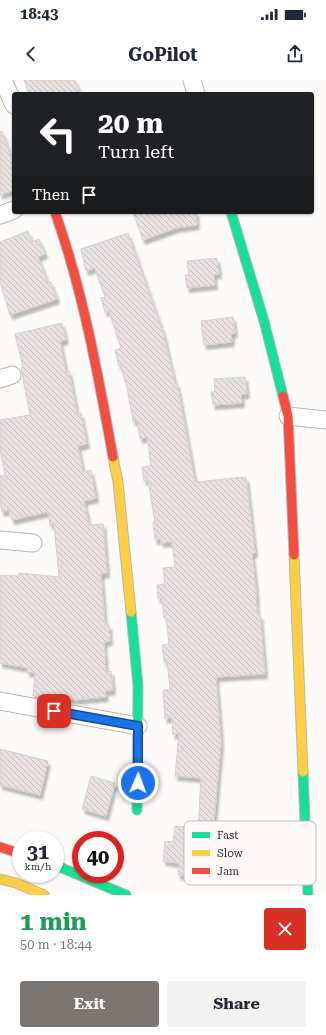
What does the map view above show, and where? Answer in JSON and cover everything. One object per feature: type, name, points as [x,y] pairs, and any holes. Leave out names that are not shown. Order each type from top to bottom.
[{"type":"street","points":[[3,80],[12,100]]},
{"type":"street","points":[[192,80],[195,92]]},
{"type":"street","points":[[0,215],[12,211]]},
{"type":"street","points":[[56,214],[68,249],[97,367],[118,482],[138,686],[137,810]]},
{"type":"street","points":[[232,214],[264,321],[288,416],[305,821]]},
{"type":"street","points":[[288,416],[326,420]]},
{"type":"street","points":[[0,540],[33,543]]},
{"type":"street","points":[[0,701],[138,726]]},
{"type":"street","points":[[0,847],[12,851]]},
{"type":"street","points":[[64,869],[126,895]]},
{"type":"street","points":[[0,879],[16,883],[44,895]]},
{"type":"street","points":[[308,885],[308,895]]},
{"type":"building","points":[[24,80],[75,80],[79,92],[28,92]]},
{"type":"building","points":[[2,131],[12,160],[12,191],[0,195],[0,132]]},
{"type":"building","points":[[134,214],[196,214],[197,225],[176,228],[143,240]]},
{"type":"building","points":[[28,231],[32,242],[39,239],[45,254],[38,257],[48,283],[51,282],[57,299],[10,315],[0,282],[0,242]]},
{"type":"building","points":[[128,233],[163,332],[175,384],[177,383],[195,482],[246,477],[255,553],[252,554],[257,615],[260,615],[265,674],[216,677],[221,742],[214,821],[198,821],[201,778],[175,776],[179,734],[173,735],[172,718],[165,719],[163,690],[170,689],[167,661],[164,662],[162,645],[169,644],[166,617],[164,618],[162,598],[158,599],[157,585],[165,584],[163,568],[175,567],[172,542],[161,543],[161,539],[155,540],[153,522],[155,522],[148,480],[144,481],[142,467],[151,466],[147,437],[140,439],[137,420],[133,421],[126,381],[125,382],[121,365],[119,366],[115,350],[121,348],[109,311],[105,312],[101,298],[105,297],[95,268],[86,271],[81,249]]},
{"type":"building","points":[[217,258],[219,274],[214,274],[215,285],[187,288],[185,275],[189,275],[187,261]]},
{"type":"building","points":[[233,317],[235,333],[231,334],[232,342],[204,345],[201,321]]},
{"type":"building","points":[[62,323],[66,340],[60,341],[66,372],[69,371],[77,414],[81,413],[87,444],[78,446],[83,472],[91,470],[96,498],[84,501],[89,525],[103,524],[107,573],[101,574],[105,625],[109,625],[110,641],[104,642],[106,672],[111,671],[113,690],[105,691],[106,697],[74,700],[33,696],[35,673],[27,672],[28,668],[0,663],[0,575],[19,576],[19,573],[59,577],[54,524],[50,525],[48,512],[12,520],[9,510],[2,512],[0,502],[0,476],[5,475],[0,449],[0,420],[30,415],[21,368],[23,367],[15,334]]},
{"type":"building","points":[[245,377],[247,394],[241,394],[242,403],[213,405],[211,392],[215,392],[214,379]]},
{"type":"building","points":[[0,749],[48,761],[40,795],[0,785]]},
{"type":"building","points":[[91,776],[115,783],[106,816],[82,809]]},
{"type":"building","points":[[175,826],[184,827],[184,876],[178,875],[179,863],[163,861],[165,841],[173,842]]},
{"type":"traffic: fast","points":[[232,214],[264,321],[283,396]]},
{"type":"traffic: fast","points":[[131,612],[138,686],[137,810]]},
{"type":"traffic: fast","points":[[303,772],[305,821]]},
{"type":"traffic: fast","points":[[64,869],[126,895]]},
{"type":"traffic: fast","points":[[308,885],[308,895]]},
{"type":"traffic: slow","points":[[113,457],[118,482],[131,612]]},
{"type":"traffic: slow","points":[[294,555],[303,772]]},
{"type":"traffic: slow","points":[[0,879],[16,883],[44,895]]},
{"type":"traffic: jam","points":[[56,214],[82,302],[113,457]]},
{"type":"traffic: jam","points":[[283,396],[288,416],[294,555]]},
{"type":"traffic: jam","points":[[0,847],[12,851]]},
{"type":"route","points":[[54,711],[138,726],[138,783]]}]
